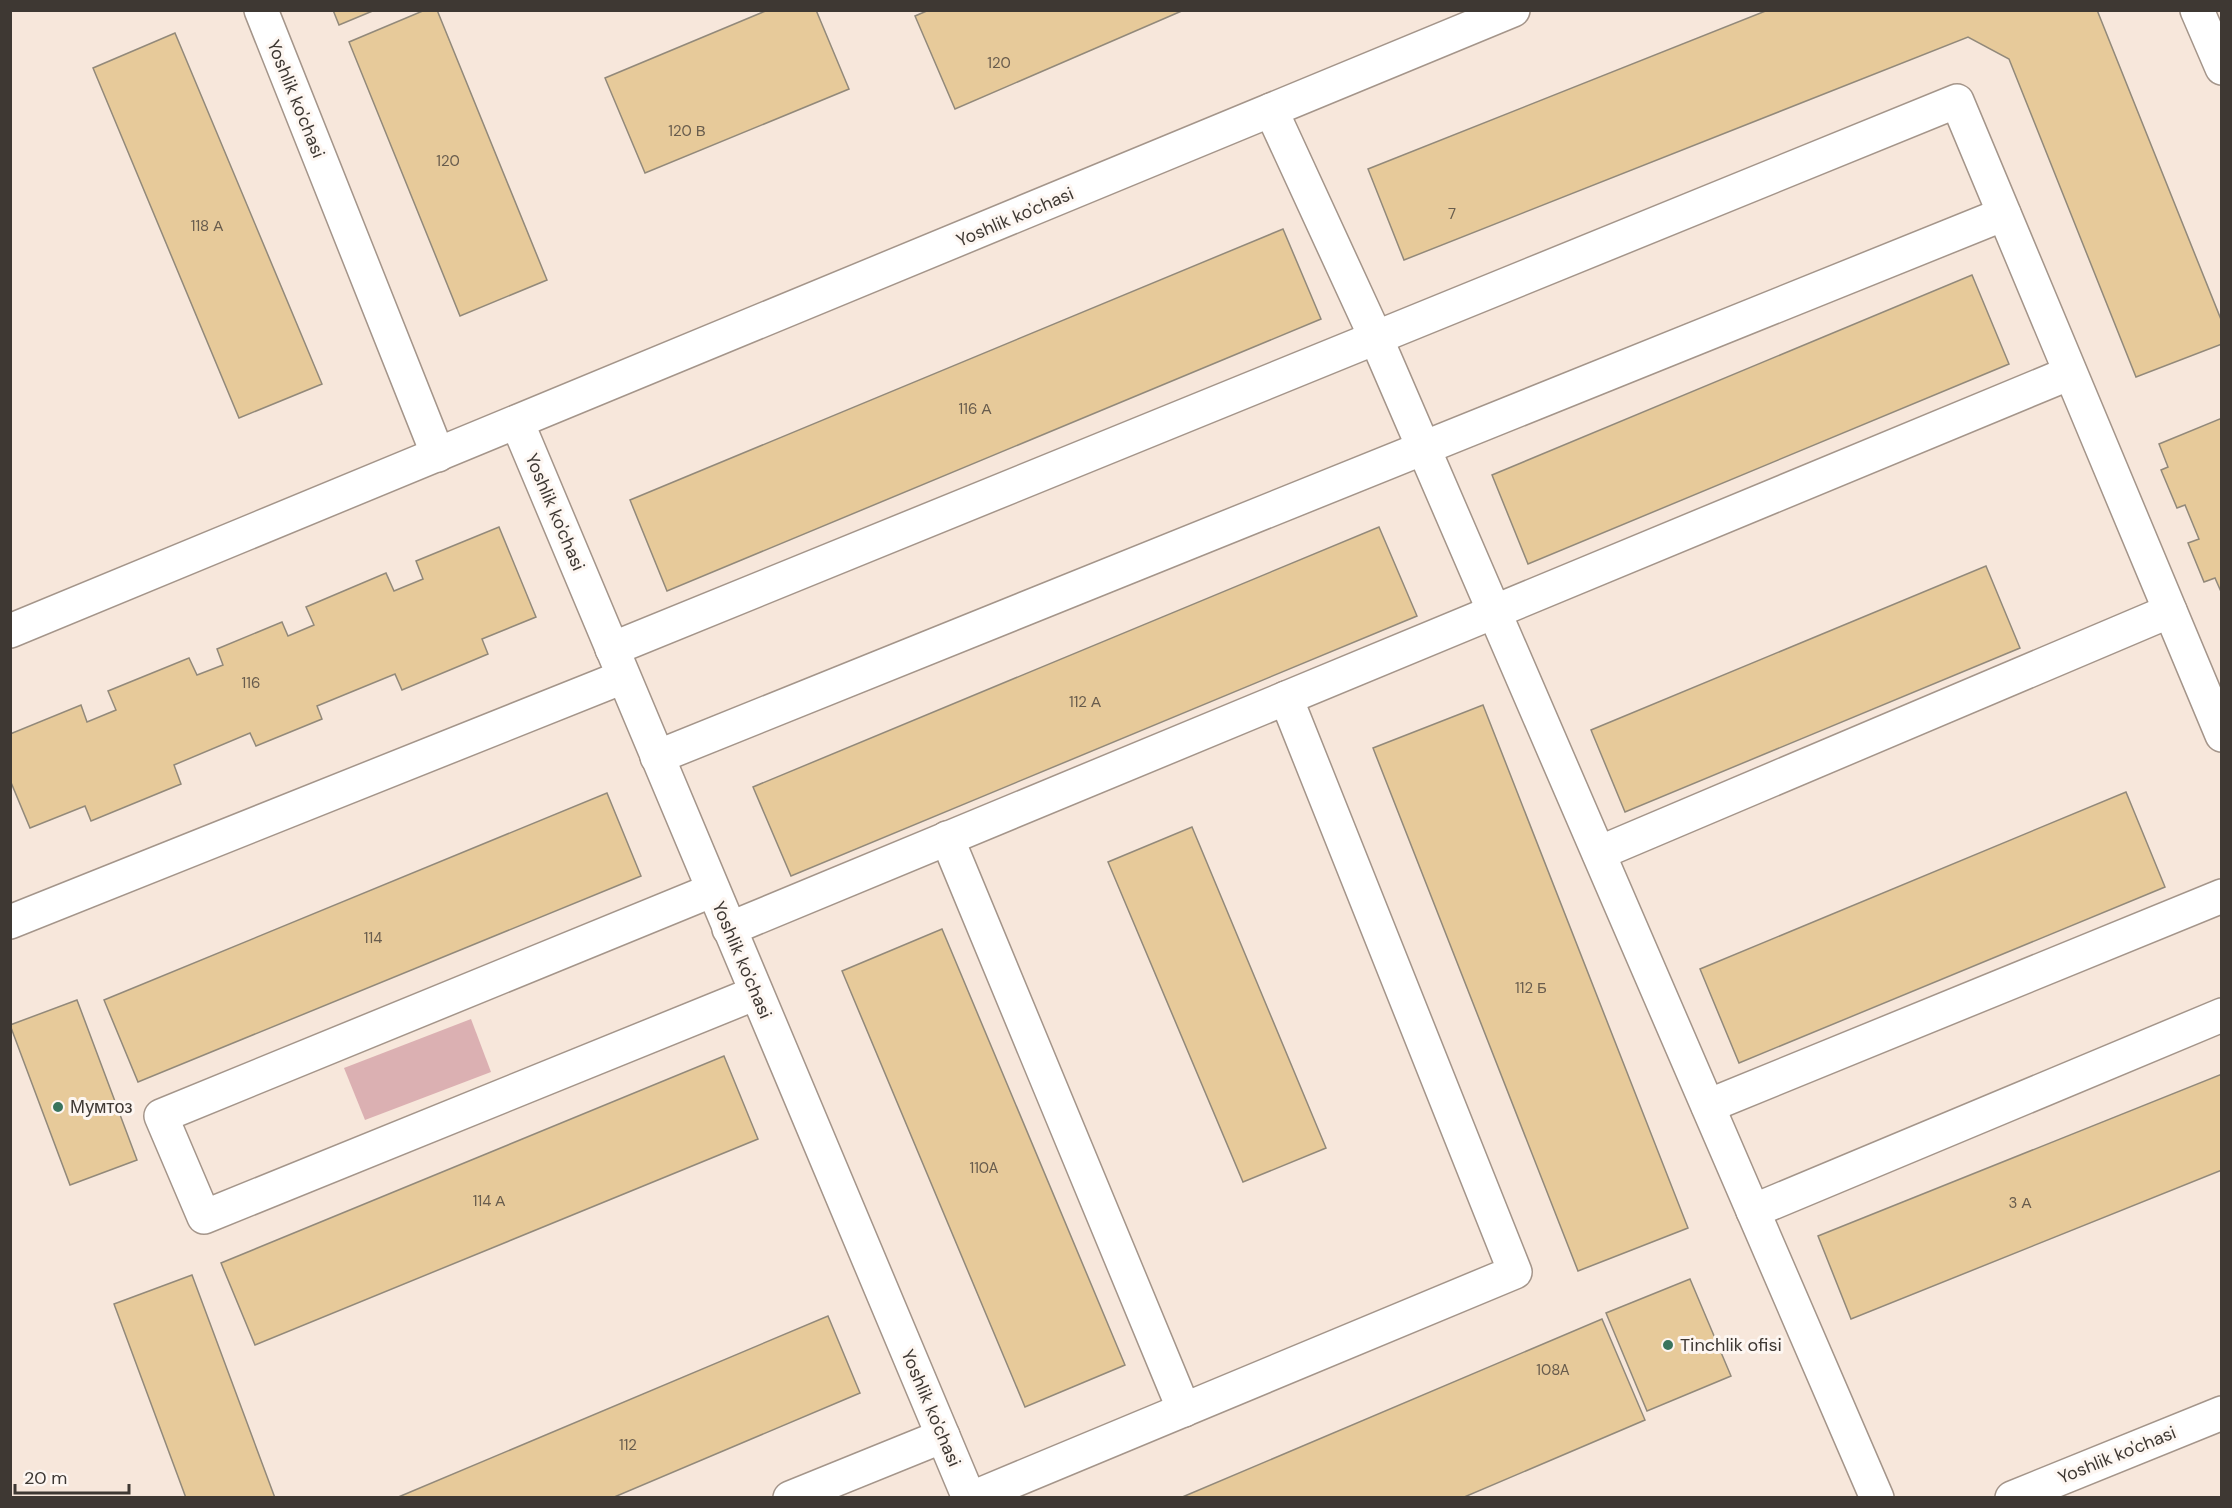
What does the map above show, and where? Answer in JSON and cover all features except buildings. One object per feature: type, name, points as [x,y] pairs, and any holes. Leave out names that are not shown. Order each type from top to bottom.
[{"type":"street","name":"Yoshlik ko'chasi","points":[[261,10],[438,455]]},
{"type":"street","name":"Yoshlik ko'chasi","points":[[10,632],[1513,10]]},
{"type":"street","points":[[2197,10],[2222,68]]},
{"type":"street","points":[[10,922],[1376,338],[1957,101],[2222,735]]},
{"type":"street","points":[[1271,110],[1376,338],[1877,1497]]},
{"type":"street","points":[[657,757],[2004,214]]},
{"type":"street","points":[[729,929],[2070,373]]},
{"type":"street","name":"Yoshlik ko'chasi","points":[[517,422],[970,1497]]},
{"type":"street","points":[[1599,854],[2170,611]]},
{"type":"street","points":[[970,1497],[1515,1272],[1286,698]]},
{"type":"street","points":[[947,838],[1184,1410]]},
{"type":"street","points":[[713,890],[161,1116],[204,1218],[756,993]]},
{"type":"street","points":[[1708,1106],[2222,896]]},
{"type":"street","points":[[1753,1210],[2222,1015]]},
{"type":"street","name":"Yoshlik ko'chasi","points":[[2013,1497],[2222,1413]]},
{"type":"street","points":[[790,1497],[943,1436]]},
{"type":"shaded area","points":[[471,1019],[491,1072],[365,1120],[344,1068]]},
{"type":"place","name":"Мумтоз","points":[[58,1107]]},
{"type":"place","name":"Tinchlik ofisi","points":[[1668,1345]]}]
